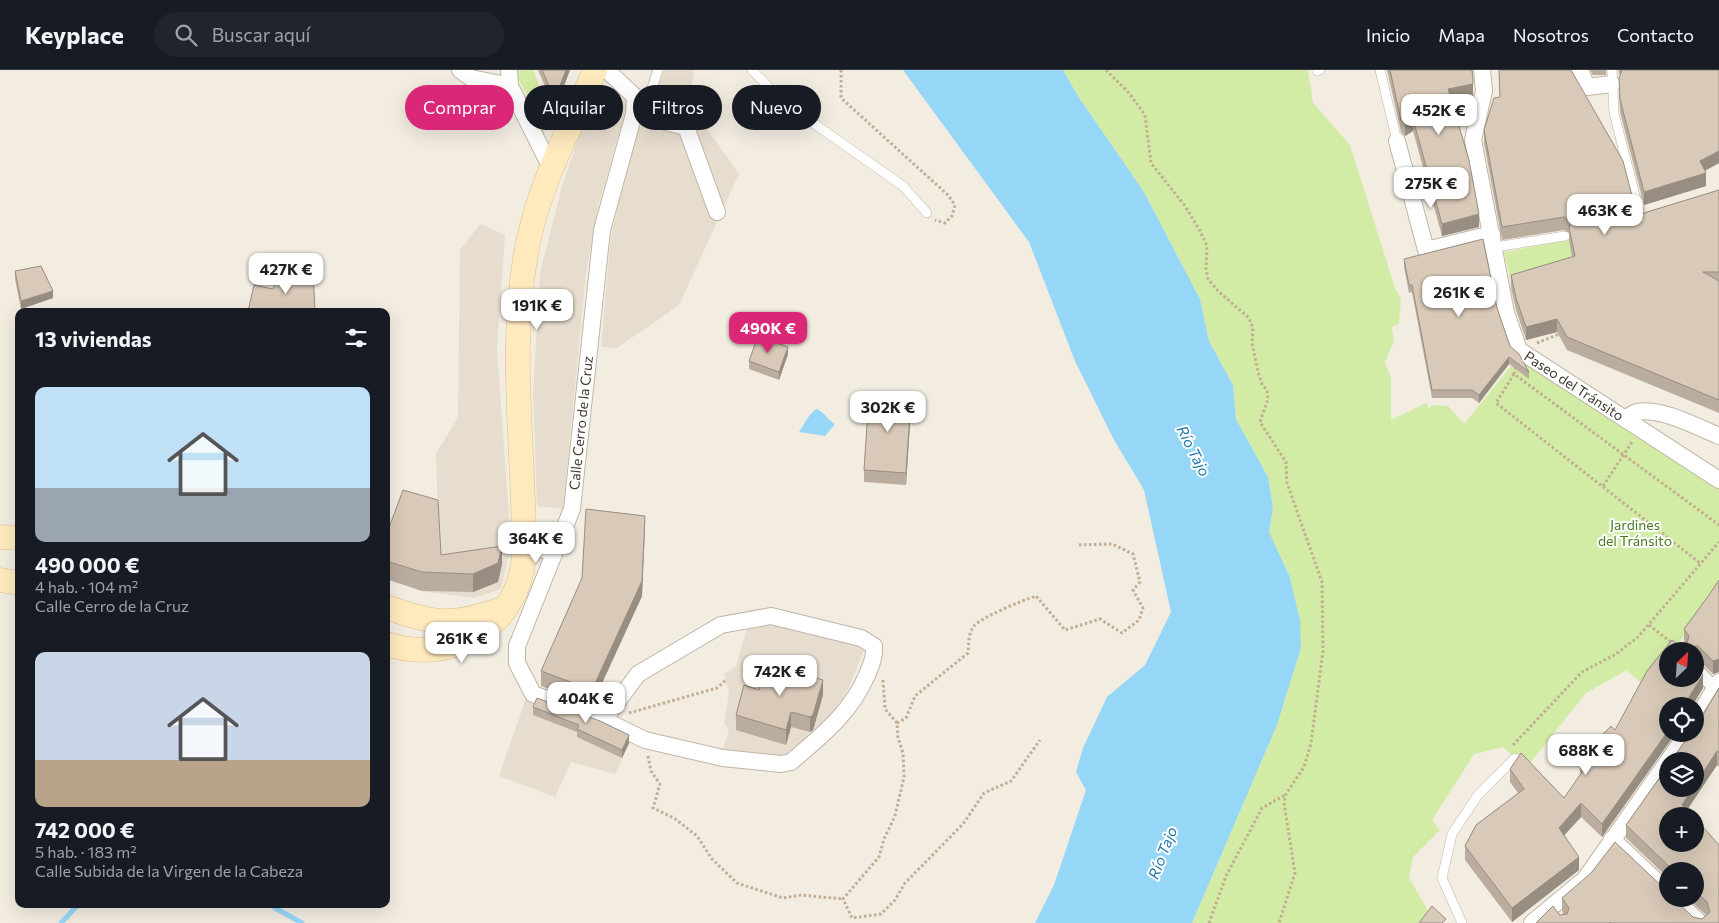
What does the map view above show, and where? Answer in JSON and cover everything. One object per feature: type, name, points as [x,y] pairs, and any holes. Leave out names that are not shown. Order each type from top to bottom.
[{"type":"main road","points":[[390,643],[421,650],[454,646],[485,630],[506,608],[521,579],[524,546],[518,429],[518,315],[528,243],[538,207],[552,170],[595,70]]},
{"type":"main road","points":[[0,537],[15,538]]},
{"type":"main road","points":[[0,580],[15,582]]},
{"type":"main road","points":[[390,609],[418,619],[447,622],[468,621],[506,608]]},
{"type":"street","points":[[460,70],[471,78],[510,78],[552,170]]},
{"type":"street","name":"Calle Cerro de la Cruz","points":[[607,70],[633,95]]},
{"type":"street","name":"Paseo del Tránsito","points":[[1482,70],[1484,91],[1473,140],[1506,313],[1519,350],[1719,480]]},
{"type":"street","points":[[1580,70],[1587,87],[1612,76]]},
{"type":"street","name":"Calle Cerro de la Cruz","points":[[604,720],[533,694],[518,663],[517,646],[572,509],[602,230],[633,118]]},
{"type":"street","points":[[687,130],[717,212]]},
{"type":"street","points":[[1396,141],[1426,250],[1493,240]]},
{"type":"street","points":[[1636,217],[1658,210]]},
{"type":"street","points":[[1626,420],[1629,415],[1642,410],[1656,411],[1719,436]]},
{"type":"street","points":[[524,546],[554,552]]},
{"type":"street","points":[[771,616],[861,638],[874,646],[875,655],[858,696],[844,714],[791,762],[781,764],[723,758],[645,740],[604,720],[638,674],[722,624],[771,616]]},
{"type":"street","points":[[1704,674],[1717,685],[1704,707]]},
{"type":"street","points":[[1532,923],[1555,912],[1585,879],[1681,742]]},
{"type":"street","points":[[1612,839],[1659,883]]},
{"type":"street","points":[[1683,907],[1700,923]]},
{"type":"lane","points":[[653,85],[658,70]]},
{"type":"lane","points":[[752,70],[782,101],[903,186],[927,213]]},
{"type":"lane","points":[[1380,70],[1396,141]]},
{"type":"lane","points":[[1612,76],[1614,113],[1636,217]]},
{"type":"lane","points":[[1493,240],[1565,236]]},
{"type":"lane","points":[[1462,923],[1442,878],[1452,834],[1478,795],[1514,755]]},
{"type":"path","points":[[841,70],[841,98],[948,195],[955,205],[952,216],[945,223],[934,220],[927,213]]},
{"type":"path","points":[[1106,70],[1130,93],[1145,115],[1150,162],[1185,206],[1200,231],[1207,246],[1206,268],[1208,279],[1218,291],[1249,318],[1253,328],[1252,343],[1258,372],[1267,390],[1268,399],[1260,422],[1286,462],[1287,483],[1322,582],[1323,651],[1311,743],[1304,767],[1286,794],[1262,808],[1226,876],[1209,923]]},
{"type":"path","points":[[1564,332],[1519,350],[1514,374],[1496,403],[1700,564]]},
{"type":"path","points":[[1538,337],[1539,342]]},
{"type":"path","points":[[1514,374],[1719,525]]},
{"type":"path","points":[[1602,486],[1641,430]]},
{"type":"path","points":[[1514,755],[1510,748],[1582,672],[1616,654],[1638,638],[1719,542]]},
{"type":"path","points":[[897,723],[906,718],[915,696],[968,653],[970,635],[975,625],[1021,601],[1036,596],[1065,630],[1100,619],[1122,633],[1139,620],[1143,608],[1133,590],[1140,582],[1133,554],[1112,544],[1077,545]]},
{"type":"path","points":[[1648,625],[1670,642]]},
{"type":"path","points":[[843,898],[879,857],[884,839],[895,816],[904,777],[903,753],[898,738],[897,723],[885,709],[882,665],[875,655]]},
{"type":"path","points":[[604,720],[717,688],[726,680]]},
{"type":"path","points":[[645,740],[650,771],[660,784],[653,808],[674,818],[697,836],[712,859],[738,883],[784,898],[801,894],[843,898]]},
{"type":"path","points":[[843,898],[852,918],[882,914],[895,900],[905,883],[963,824],[984,793],[1011,781],[1040,740]]},
{"type":"path","points":[[1279,923],[1295,873],[1285,814],[1286,794]]},
{"type":"shaded area","points":[[651,70],[694,70],[692,85],[647,85]]},
{"type":"shaded area","points":[[623,100],[628,102],[623,119]]},
{"type":"shaded area","points":[[581,130],[620,130],[599,203],[586,273],[563,509],[537,506],[533,395],[540,273],[562,186]]},
{"type":"shaded area","points":[[636,130],[708,130],[739,174],[679,305],[617,348],[601,347],[611,235]]},
{"type":"shaded area","points":[[480,224],[505,235],[497,350],[511,544],[501,589],[474,598],[422,591],[390,580],[390,551],[438,518],[436,454],[458,417],[460,250]]},
{"type":"shaded area","points":[[773,623],[857,645],[864,650],[840,709],[791,754],[783,756],[723,749],[729,730],[724,723],[729,693],[724,674],[736,666],[747,628]]},
{"type":"shaded area","points":[[526,698],[583,720],[630,742],[615,774],[571,762],[555,797],[499,776]]},
{"type":"green space","points":[[517,70],[533,70],[539,85],[524,85],[524,90],[518,79]]},
{"type":"green space","name":"Jardines del Tránsito","points":[[1063,70],[1308,70],[1313,103],[1350,145],[1395,288],[1401,299],[1399,323],[1392,327],[1394,341],[1385,362],[1391,378],[1391,420],[1426,403],[1429,408],[1433,405],[1448,406],[1464,424],[1518,358],[1719,488],[1719,579],[1679,642],[1659,642],[1659,666],[1646,688],[1627,670],[1586,693],[1526,768],[1503,747],[1474,754],[1432,820],[1440,830],[1413,857],[1409,878],[1432,918],[1428,923],[1192,923],[1277,725],[1301,648],[1289,575],[1269,532],[1273,507],[1268,477],[1236,419],[1233,385],[1209,341],[1200,299],[1144,192],[1078,96]]},
{"type":"green space","points":[[1569,240],[1575,269],[1512,287],[1504,252]]},
{"type":"water","name":"Río Tajo","points":[[903,70],[1063,70],[1078,96],[1144,192],[1200,299],[1209,341],[1233,385],[1236,419],[1268,477],[1273,507],[1269,532],[1289,575],[1300,620],[1301,648],[1277,725],[1192,923],[1035,923],[1054,885],[1086,790],[1076,772],[1083,748],[1107,697],[1145,665],[1171,612],[1144,490],[1114,440],[1075,361],[1029,242]]},
{"type":"water","points":[[816,409],[835,424],[825,436],[799,432],[809,416]]},
{"type":"building","points":[[542,70],[566,70],[560,85],[549,85]]},
{"type":"building","points":[[1390,70],[1472,70],[1473,84],[1448,89],[1469,160],[1479,214],[1442,224],[1413,119],[1405,124],[1401,120]]},
{"type":"building","points":[[1499,70],[1571,70],[1623,161],[1632,196],[1624,199],[1621,204],[1625,214],[1634,216],[1719,190],[1719,272],[1703,272],[1719,281],[1719,400],[1567,337],[1557,319],[1526,327],[1516,298],[1511,275],[1575,256],[1569,228],[1571,222],[1564,217],[1502,227],[1484,130],[1494,98],[1500,97]]},
{"type":"building","points":[[1622,70],[1719,70],[1719,151],[1700,161],[1706,173],[1644,192],[1620,99],[1619,78]]},
{"type":"building","points":[[1483,239],[1497,308],[1510,346],[1519,354],[1529,372],[1509,357],[1479,395],[1472,390],[1432,390],[1412,285],[1409,285],[1404,259]]},
{"type":"building","points":[[41,266],[53,291],[21,301],[15,271]]},
{"type":"building","points":[[313,271],[315,308],[249,308],[254,285],[273,289],[276,280],[289,274]]},
{"type":"building","points":[[758,336],[788,347],[779,372],[749,361]]},
{"type":"building","points":[[869,394],[911,397],[906,473],[864,470]]},
{"type":"building","points":[[403,490],[438,500],[441,555],[502,546],[498,563],[473,574],[422,572],[390,562],[390,525]]},
{"type":"building","points":[[586,509],[645,516],[642,581],[592,690],[541,671],[582,578]]},
{"type":"building","points":[[1719,580],[1719,659],[1713,661],[1704,652],[1704,642],[1687,642],[1689,636],[1684,629]]},
{"type":"building","points":[[1659,656],[1659,688],[1695,688],[1689,697],[1659,697],[1660,742],[1602,824],[1581,803],[1559,828],[1579,857],[1512,908],[1465,846],[1476,825],[1524,789],[1510,769],[1521,753],[1564,798],[1587,765],[1580,758],[1611,726],[1615,730],[1647,671]]},
{"type":"building","points":[[767,663],[823,680],[813,715],[810,717],[791,712],[786,730],[736,715],[744,685],[759,690]]},
{"type":"building","points":[[1719,688],[1719,753],[1717,751],[1704,771],[1704,752],[1677,752],[1684,742],[1704,742],[1704,713]]},
{"type":"building","points":[[537,698],[600,721],[629,735],[622,750],[577,729],[579,725],[533,707]]},
{"type":"building","points":[[1659,779],[1659,797],[1687,797],[1682,805],[1684,807],[1659,807],[1659,852],[1704,852],[1704,828],[1719,845],[1719,923],[1536,923],[1553,906],[1560,915],[1567,914],[1569,908],[1562,898],[1591,873],[1615,842],[1659,884],[1659,907],[1682,907],[1693,917],[1702,919],[1710,912],[1707,902],[1704,899],[1704,862],[1665,862],[1626,825]]},
{"type":"building","points":[[1432,906],[1446,919],[1442,923],[1419,923]]},
{"type":"waterway","points":[[61,923],[75,908]]},
{"type":"waterway","points":[[275,908],[302,923]]}]
